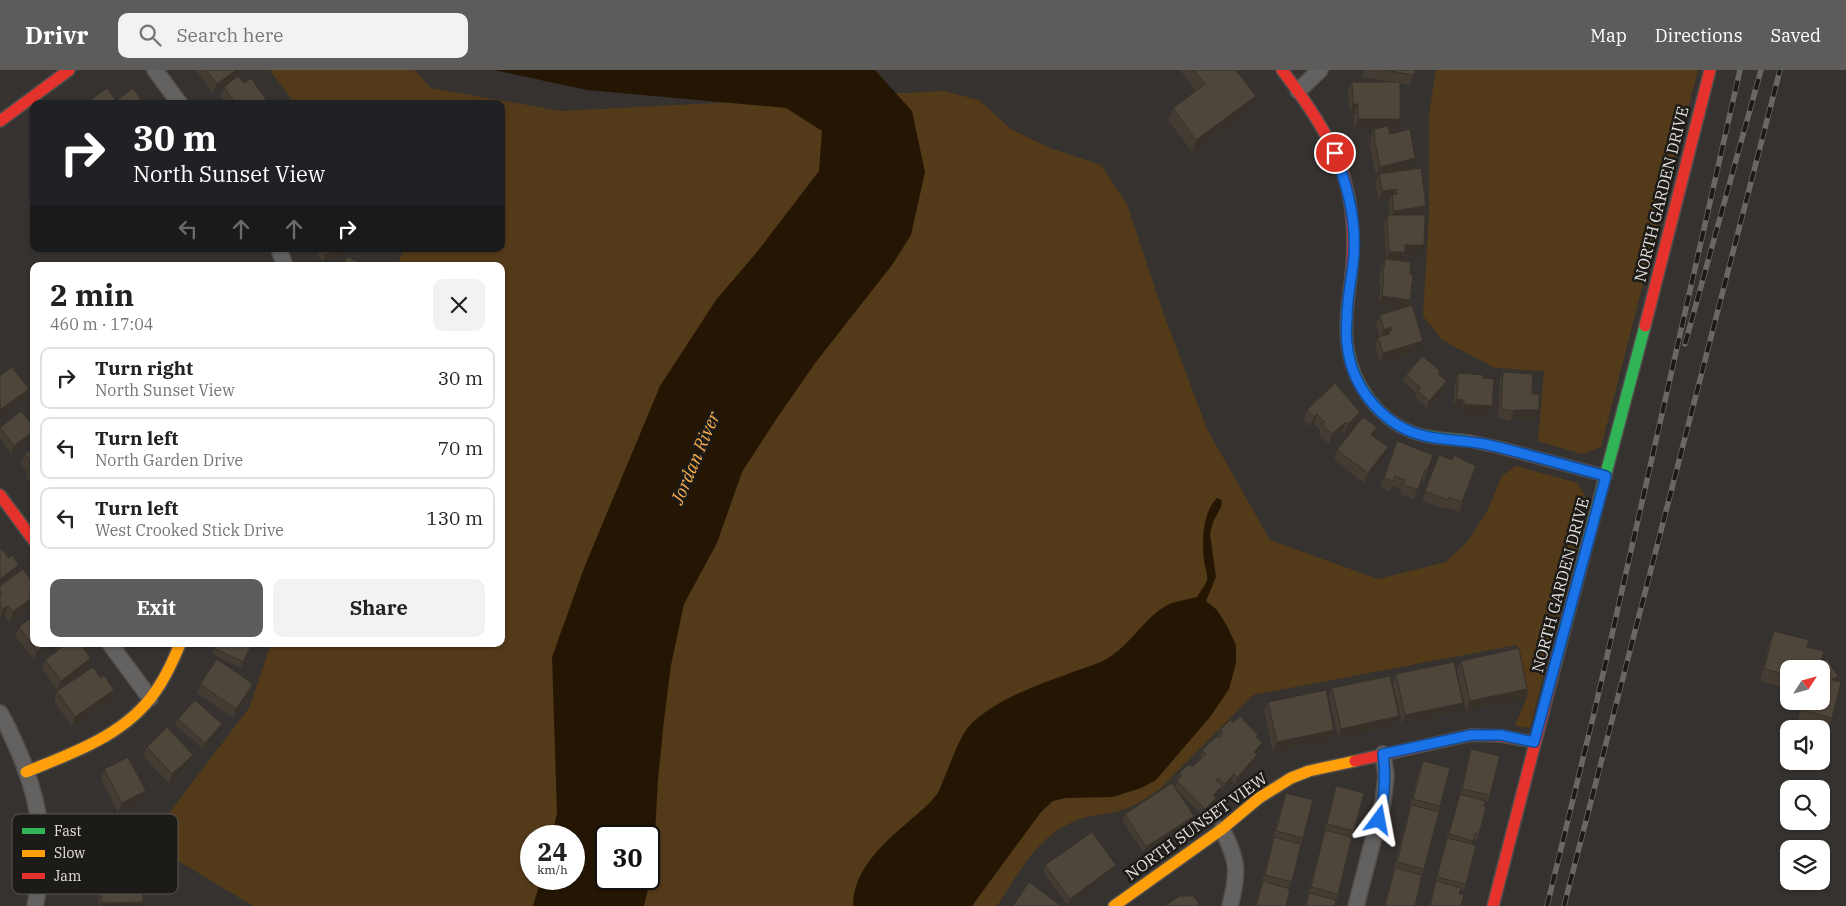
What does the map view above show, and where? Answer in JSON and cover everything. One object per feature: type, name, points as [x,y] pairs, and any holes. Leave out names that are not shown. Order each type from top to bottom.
[{"type":"street","points":[[0,121],[69,70]]},
{"type":"street","points":[[155,70],[177,100]]},
{"type":"street","points":[[1282,70],[1326,133],[1349,195],[1353,216],[1354,253],[1347,313],[1348,351],[1352,369],[1360,386],[1373,404],[1387,418],[1405,429],[1424,436],[1489,445],[1606,476]]},
{"type":"street","points":[[1298,91],[1320,70]]},
{"type":"street","name":"NORTH GARDEN DRIVE","points":[[1493,906],[1534,742],[1606,476],[1710,70]]},
{"type":"street","points":[[0,495],[30,535]]},
{"type":"street","points":[[112,647],[150,698]]},
{"type":"street","points":[[26,772],[102,739],[130,720],[150,698],[166,674],[179,647]]},
{"type":"street","points":[[0,713],[17,747],[36,802],[38,814]]},
{"type":"street","name":"NORTH SUNSET VIEW","points":[[1114,906],[1222,829],[1259,798],[1291,778],[1309,771],[1471,735],[1505,735],[1534,742]]},
{"type":"street","points":[[1356,906],[1383,802],[1386,776],[1383,754]]},
{"type":"street","points":[[1222,829],[1232,850],[1236,865],[1236,882],[1230,906]]},
{"type":"shaded area","points":[[270,70],[414,70],[431,88],[499,100],[292,100]]},
{"type":"shaded area","points":[[1436,70],[1698,70],[1601,447],[1582,454],[1538,441],[1544,371],[1495,368],[1442,340],[1423,316],[1429,217],[1429,114]]},
{"type":"shaded area","points":[[944,91],[979,100],[1011,129],[1050,148],[1101,165],[1127,204],[1163,312],[1207,429],[1270,540],[1378,579],[1446,562],[1468,541],[1487,511],[1502,476],[1516,466],[1577,483],[1588,500],[1530,728],[1515,726],[1528,694],[1517,645],[1253,695],[1159,790],[1139,803],[1125,809],[1080,819],[1053,834],[1031,855],[997,906],[253,906],[178,861],[178,814],[168,814],[249,708],[270,647],[505,647],[505,262],[399,262],[401,252],[505,252],[505,101],[561,111]]},
{"type":"water","name":"Jordan River","points":[[494,70],[875,70],[912,111],[925,172],[911,235],[892,265],[816,362],[742,472],[717,543],[684,604],[671,665],[658,780],[655,825],[595,825],[595,890],[648,890],[644,906],[533,906],[538,890],[585,890],[585,825],[554,825],[557,813],[552,657],[584,568],[660,386],[716,300],[757,252],[819,171],[822,131],[786,108],[587,90]]},
{"type":"water","points":[[1217,498],[1222,500],[1221,507],[1213,522],[1210,534],[1216,577],[1206,601],[1217,610],[1227,626],[1236,645],[1236,663],[1229,689],[1210,717],[1156,780],[1141,788],[1113,797],[1066,798],[1053,801],[1041,812],[972,906],[853,906],[854,893],[863,870],[879,849],[927,806],[938,793],[959,742],[972,723],[1007,699],[1108,658],[1116,653],[1156,612],[1176,602],[1197,597],[1207,580],[1203,545],[1204,528],[1208,512]]},
{"type":"building","points":[[206,70],[236,70],[217,84]]},
{"type":"building","points":[[1194,70],[1236,70],[1256,96],[1196,140],[1173,108],[1205,84]]},
{"type":"building","points":[[1384,70],[1415,70],[1414,75]]},
{"type":"building","points":[[238,76],[244,83],[251,78],[266,100],[233,100],[224,87]]},
{"type":"building","points":[[1352,82],[1400,82],[1400,119],[1358,119],[1358,104],[1353,104]]},
{"type":"building","points":[[107,88],[115,100],[90,100]]},
{"type":"building","points":[[133,88],[141,100],[117,100]]},
{"type":"building","points":[[1388,126],[1390,134],[1410,129],[1415,158],[1380,167],[1374,129]]},
{"type":"building","points":[[1421,168],[1426,206],[1394,211],[1392,195],[1397,194],[1396,189],[1382,191],[1379,174]]},
{"type":"building","points":[[1387,215],[1425,215],[1424,245],[1405,245],[1405,252],[1389,252]]},
{"type":"building","points":[[347,257],[359,262],[345,262]]},
{"type":"building","points":[[1385,259],[1411,262],[1410,274],[1413,275],[1410,300],[1382,296]]},
{"type":"building","points":[[1412,305],[1423,341],[1383,353],[1378,337],[1390,334],[1389,331],[1392,330],[1391,327],[1384,330],[1380,315]]},
{"type":"building","points":[[1422,356],[1435,366],[1440,372],[1438,374],[1447,381],[1429,401],[1418,391],[1421,388],[1406,375]]},
{"type":"building","points":[[12,367],[29,389],[0,410],[0,376]]},
{"type":"building","points":[[1503,372],[1533,374],[1532,394],[1539,394],[1539,410],[1513,411],[1501,409]]},
{"type":"building","points":[[1458,373],[1483,375],[1483,378],[1494,379],[1492,406],[1464,404],[1464,400],[1457,399]]},
{"type":"building","points":[[1335,383],[1360,412],[1348,424],[1346,422],[1332,434],[1322,424],[1325,422],[1317,414],[1314,417],[1307,410]]},
{"type":"building","points":[[21,411],[30,422],[30,434],[14,446],[0,428]]},
{"type":"building","points":[[1363,417],[1377,427],[1371,435],[1388,447],[1368,473],[1337,450]]},
{"type":"building","points":[[1397,441],[1433,455],[1418,489],[1406,486],[1403,484],[1405,480],[1395,476],[1393,481],[1384,478]]},
{"type":"building","points":[[30,451],[30,461],[25,454]]},
{"type":"building","points":[[1439,455],[1452,460],[1454,455],[1476,466],[1462,502],[1449,497],[1448,500],[1425,491]]},
{"type":"building","points":[[0,549],[9,558],[12,555],[19,565],[0,579]]},
{"type":"building","points":[[23,569],[30,579],[30,599],[13,612],[8,606],[3,609],[0,605],[0,595],[2,594],[0,586]]},
{"type":"building","points":[[30,618],[30,642],[19,627]]},
{"type":"building","points":[[1774,631],[1809,640],[1807,647],[1824,651],[1822,660],[1780,660],[1780,673],[1764,669]]},
{"type":"building","points":[[34,647],[42,647],[37,651]]},
{"type":"building","points":[[62,647],[82,647],[91,658],[61,681],[45,660]]},
{"type":"building","points":[[214,647],[250,647],[243,662]]},
{"type":"building","points":[[1519,648],[1527,689],[1470,701],[1461,661]]},
{"type":"building","points":[[217,659],[253,684],[236,709],[200,684]]},
{"type":"building","points":[[1454,662],[1463,703],[1405,715],[1396,674]]},
{"type":"building","points":[[1830,664],[1838,676],[1831,680],[1841,682],[1832,718],[1802,710],[1830,710]]},
{"type":"building","points":[[93,667],[101,678],[104,675],[114,690],[75,717],[57,691]]},
{"type":"building","points":[[1390,676],[1399,716],[1341,729],[1332,688]]},
{"type":"building","points":[[1326,690],[1334,730],[1277,742],[1268,702]]},
{"type":"building","points":[[195,700],[222,724],[205,743],[178,719]]},
{"type":"building","points":[[1240,716],[1258,735],[1256,737],[1262,743],[1254,752],[1257,755],[1237,778],[1234,774],[1225,784],[1219,778],[1216,780],[1222,786],[1213,795],[1216,798],[1205,809],[1177,781],[1182,776],[1179,773],[1189,764],[1192,767],[1206,754],[1202,750],[1217,736],[1219,738],[1223,733],[1220,730],[1230,720],[1233,723]]},
{"type":"building","points":[[167,727],[193,755],[172,774],[147,747]]},
{"type":"building","points":[[1471,749],[1500,756],[1490,795],[1462,789]]},
{"type":"building","points":[[128,757],[146,791],[122,803],[104,769]]},
{"type":"building","points":[[1423,761],[1450,768],[1440,806],[1413,799]]},
{"type":"building","points":[[1172,783],[1194,816],[1146,847],[1125,814]]},
{"type":"building","points":[[1336,786],[1364,793],[1354,831],[1327,824]]},
{"type":"building","points":[[1286,793],[1313,800],[1303,838],[1276,831]]},
{"type":"building","points":[[1460,794],[1485,801],[1484,806],[1486,807],[1479,834],[1475,833],[1473,841],[1449,834]]},
{"type":"building","points":[[1411,805],[1439,812],[1424,869],[1397,862]]},
{"type":"building","points":[[1325,830],[1352,837],[1338,894],[1311,887]]},
{"type":"building","points":[[1092,832],[1116,865],[1070,899],[1045,865]]},
{"type":"building","points":[[1274,837],[1301,844],[1292,882],[1265,875]]},
{"type":"building","points":[[1447,838],[1476,845],[1466,884],[1437,877]]},
{"type":"building","points":[[1395,868],[1422,875],[1415,906],[1385,906]]},
{"type":"building","points":[[1263,881],[1290,889],[1286,906],[1256,906]]},
{"type":"building","points":[[1436,881],[1461,888],[1459,894],[1464,895],[1461,906],[1430,906]]},
{"type":"building","points":[[1029,882],[1060,905],[1060,906],[1013,906]]},
{"type":"building","points":[[1309,893],[1336,900],[1335,906],[1306,906]]},
{"type":"building","points":[[101,894],[143,894],[143,902],[101,903]]},
{"type":"building","points":[[1180,896],[1194,896],[1200,906],[1164,906]]},
{"type":"railway","points":[[1547,906],[1596,705],[1740,70]]},
{"type":"railway","points":[[1685,344],[1761,70]]},
{"type":"railway","points":[[1564,906],[1780,70]]},
{"type":"traffic: fast","points":[[1351,277],[1346,323],[1347,341],[1351,363],[1362,388],[1378,410],[1388,419],[1412,432],[1433,437],[1469,441]]},
{"type":"traffic: fast","points":[[1556,662],[1645,326]]},
{"type":"traffic: slow","points":[[26,772],[97,741],[129,720],[143,707],[159,686],[179,647]]},
{"type":"traffic: slow","points":[[1114,906],[1222,829],[1259,798],[1291,778],[1309,771],[1355,761]]},
{"type":"traffic: jam","points":[[0,121],[69,70]]},
{"type":"traffic: jam","points":[[1282,70],[1317,119],[1340,166],[1348,190],[1352,217],[1351,277]]},
{"type":"traffic: jam","points":[[1645,326],[1710,70]]},
{"type":"traffic: jam","points":[[1469,441],[1606,476]]},
{"type":"traffic: jam","points":[[0,495],[30,536]]},
{"type":"traffic: jam","points":[[1493,906],[1556,662]]},
{"type":"traffic: jam","points":[[1355,761],[1471,735],[1502,736],[1534,742]]},
{"type":"route","points":[[1335,153],[1349,195],[1353,216],[1354,253],[1346,332],[1348,351],[1352,369],[1360,386],[1373,404],[1387,418],[1405,429],[1424,436],[1489,445],[1606,476],[1534,742],[1512,736],[1471,735],[1383,754],[1386,776],[1379,820]]}]
